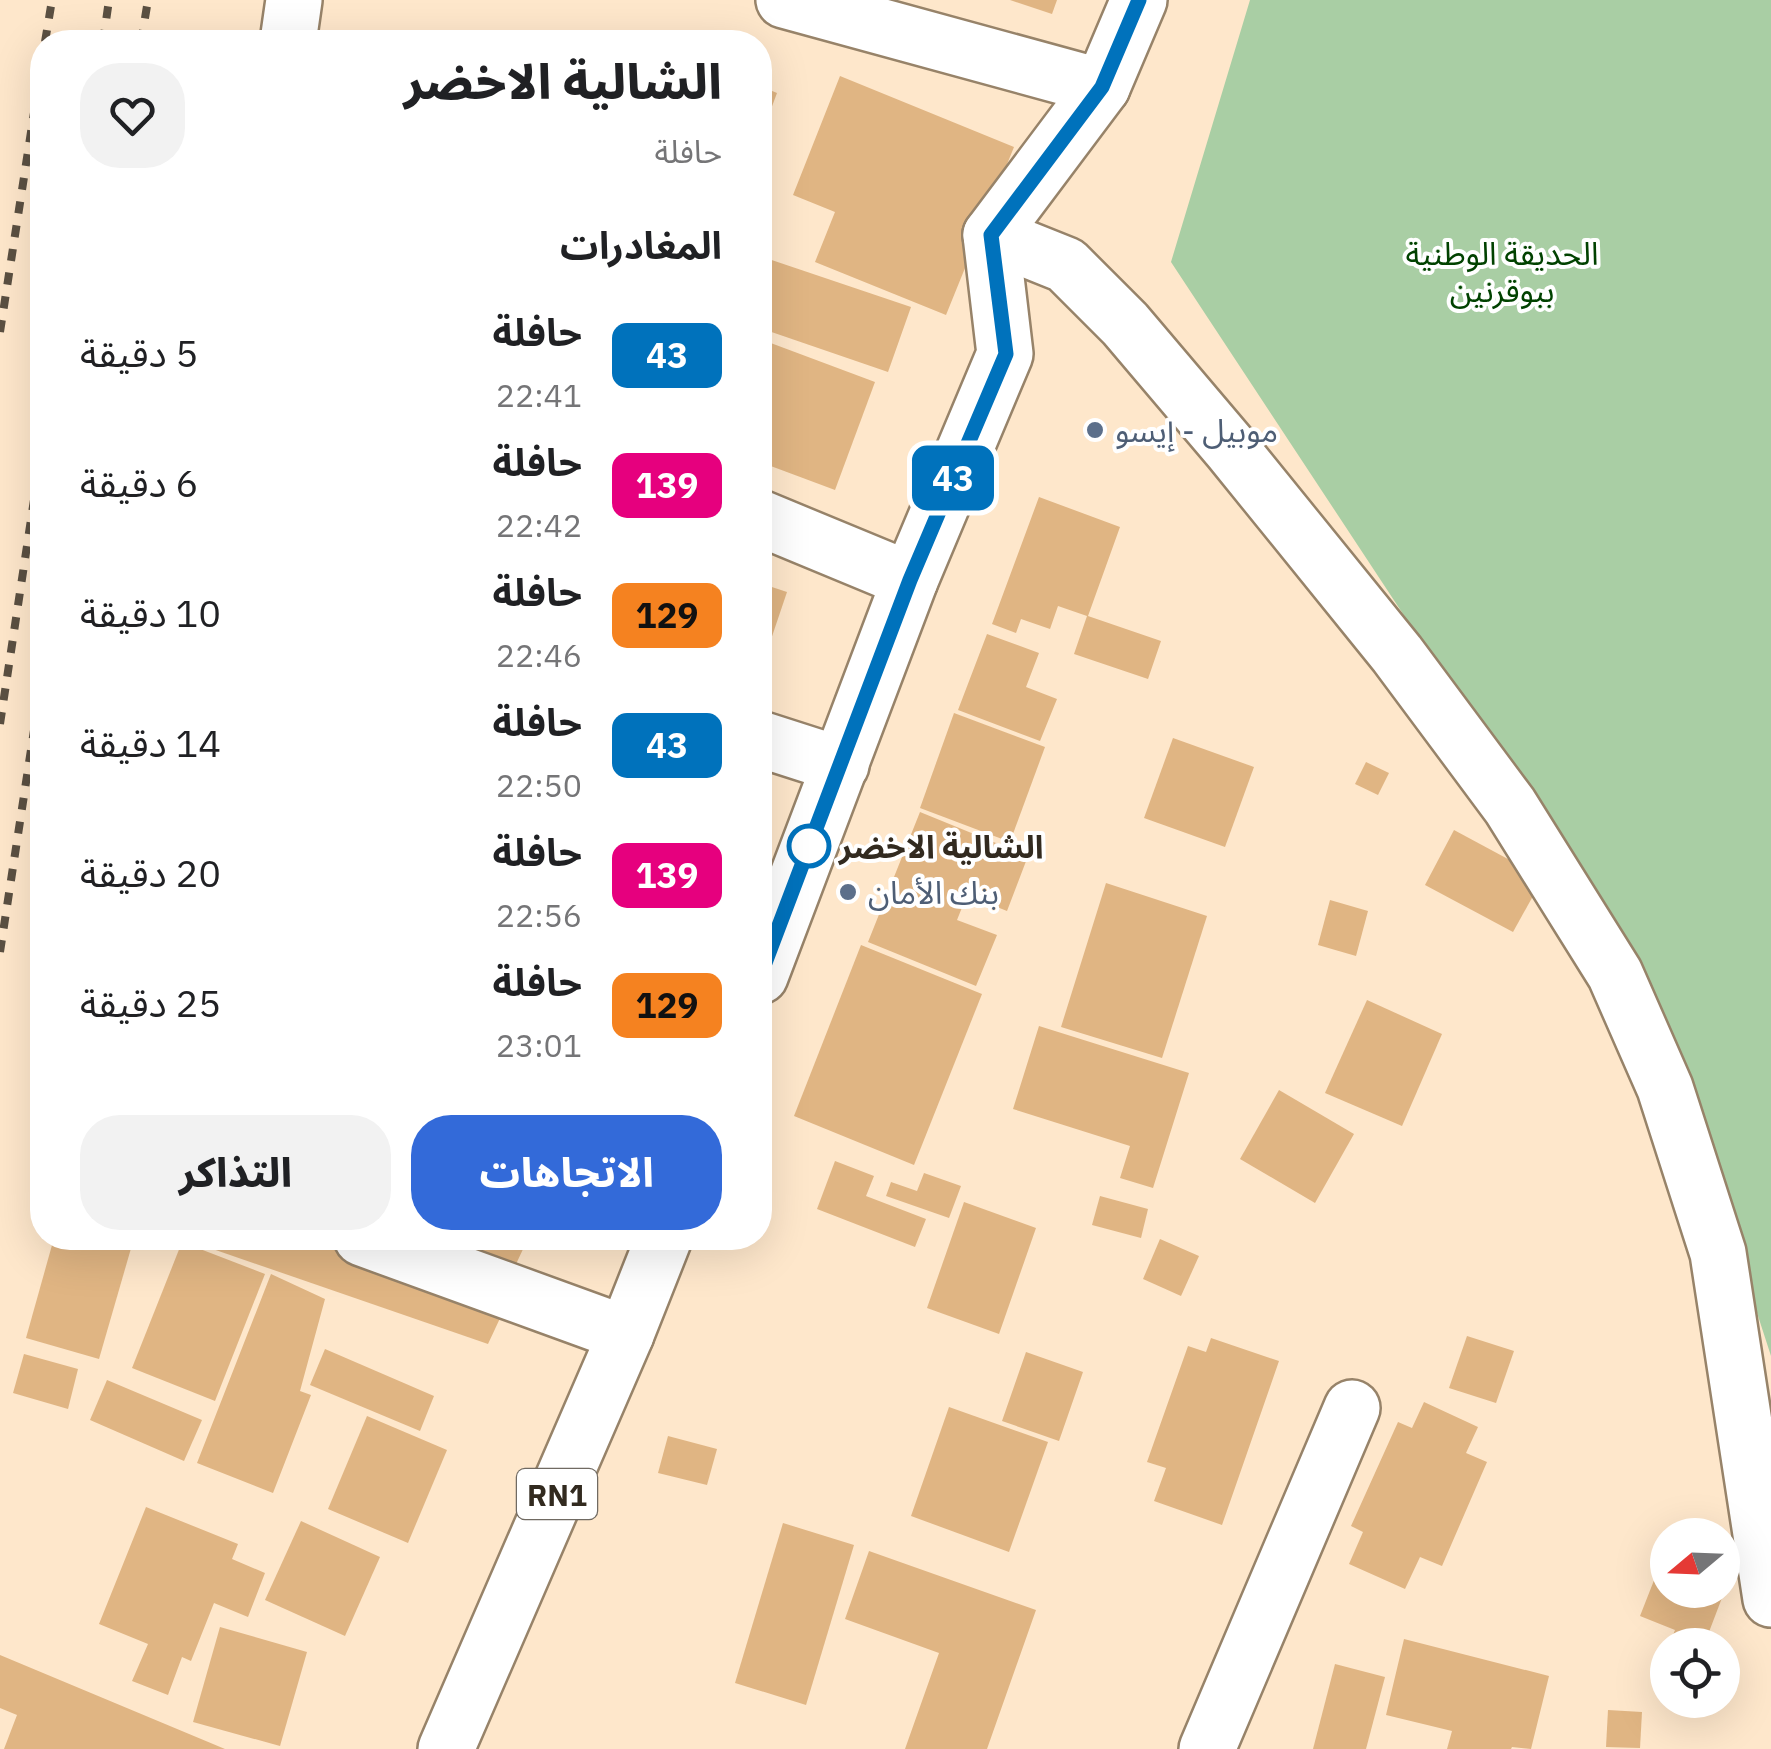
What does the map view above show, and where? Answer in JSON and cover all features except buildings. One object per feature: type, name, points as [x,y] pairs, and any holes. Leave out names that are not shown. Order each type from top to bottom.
[{"type":"street","points":[[290,30],[294,0]]},
{"type":"street","points":[[784,0],[1102,87]]},
{"type":"street","points":[[776,885],[841,764],[910,580],[1006,354],[991,235],[1102,87],[1139,0]]},
{"type":"street","points":[[991,235],[1066,265],[1125,324],[1231,449],[1397,654],[1510,806],[1616,974],[1666,1088],[1718,1253],[1771,1598]]},
{"type":"street","points":[[772,523],[910,580]]},
{"type":"street","points":[[772,743],[841,764]]},
{"type":"street","points":[[395,1250],[626,1334]]},
{"type":"street","name":"RN1","points":[[446,1749],[659,1250]]},
{"type":"street","points":[[1207,1749],[1352,1408]]},
{"type":"green space","name":"الحديقة الوطنية ببوقرنين","points":[[1250,0],[1771,0],[1771,1356],[1689,1103],[1554,843],[1171,262]]},
{"type":"railway","points":[[47,30],[52,0]]},
{"type":"railway","points":[[105,30],[109,0]]},
{"type":"railway","points":[[143,30],[148,0]]},
{"type":"railway","points":[[0,332],[30,138]]},
{"type":"railway","points":[[0,724],[30,526]]},
{"type":"railway","points":[[0,952],[30,756]]},
{"type":"bus line","name":"43","points":[[772,944],[910,580],[1006,354],[991,235],[1102,87],[1139,0]]},
{"type":"place","name":"موبيل - إيسو","points":[[1095,430]]},
{"type":"place","name":"الشالية الاخضر","points":[[809,846]]},
{"type":"place","name":"بنك الأمان","points":[[848,892]]}]
